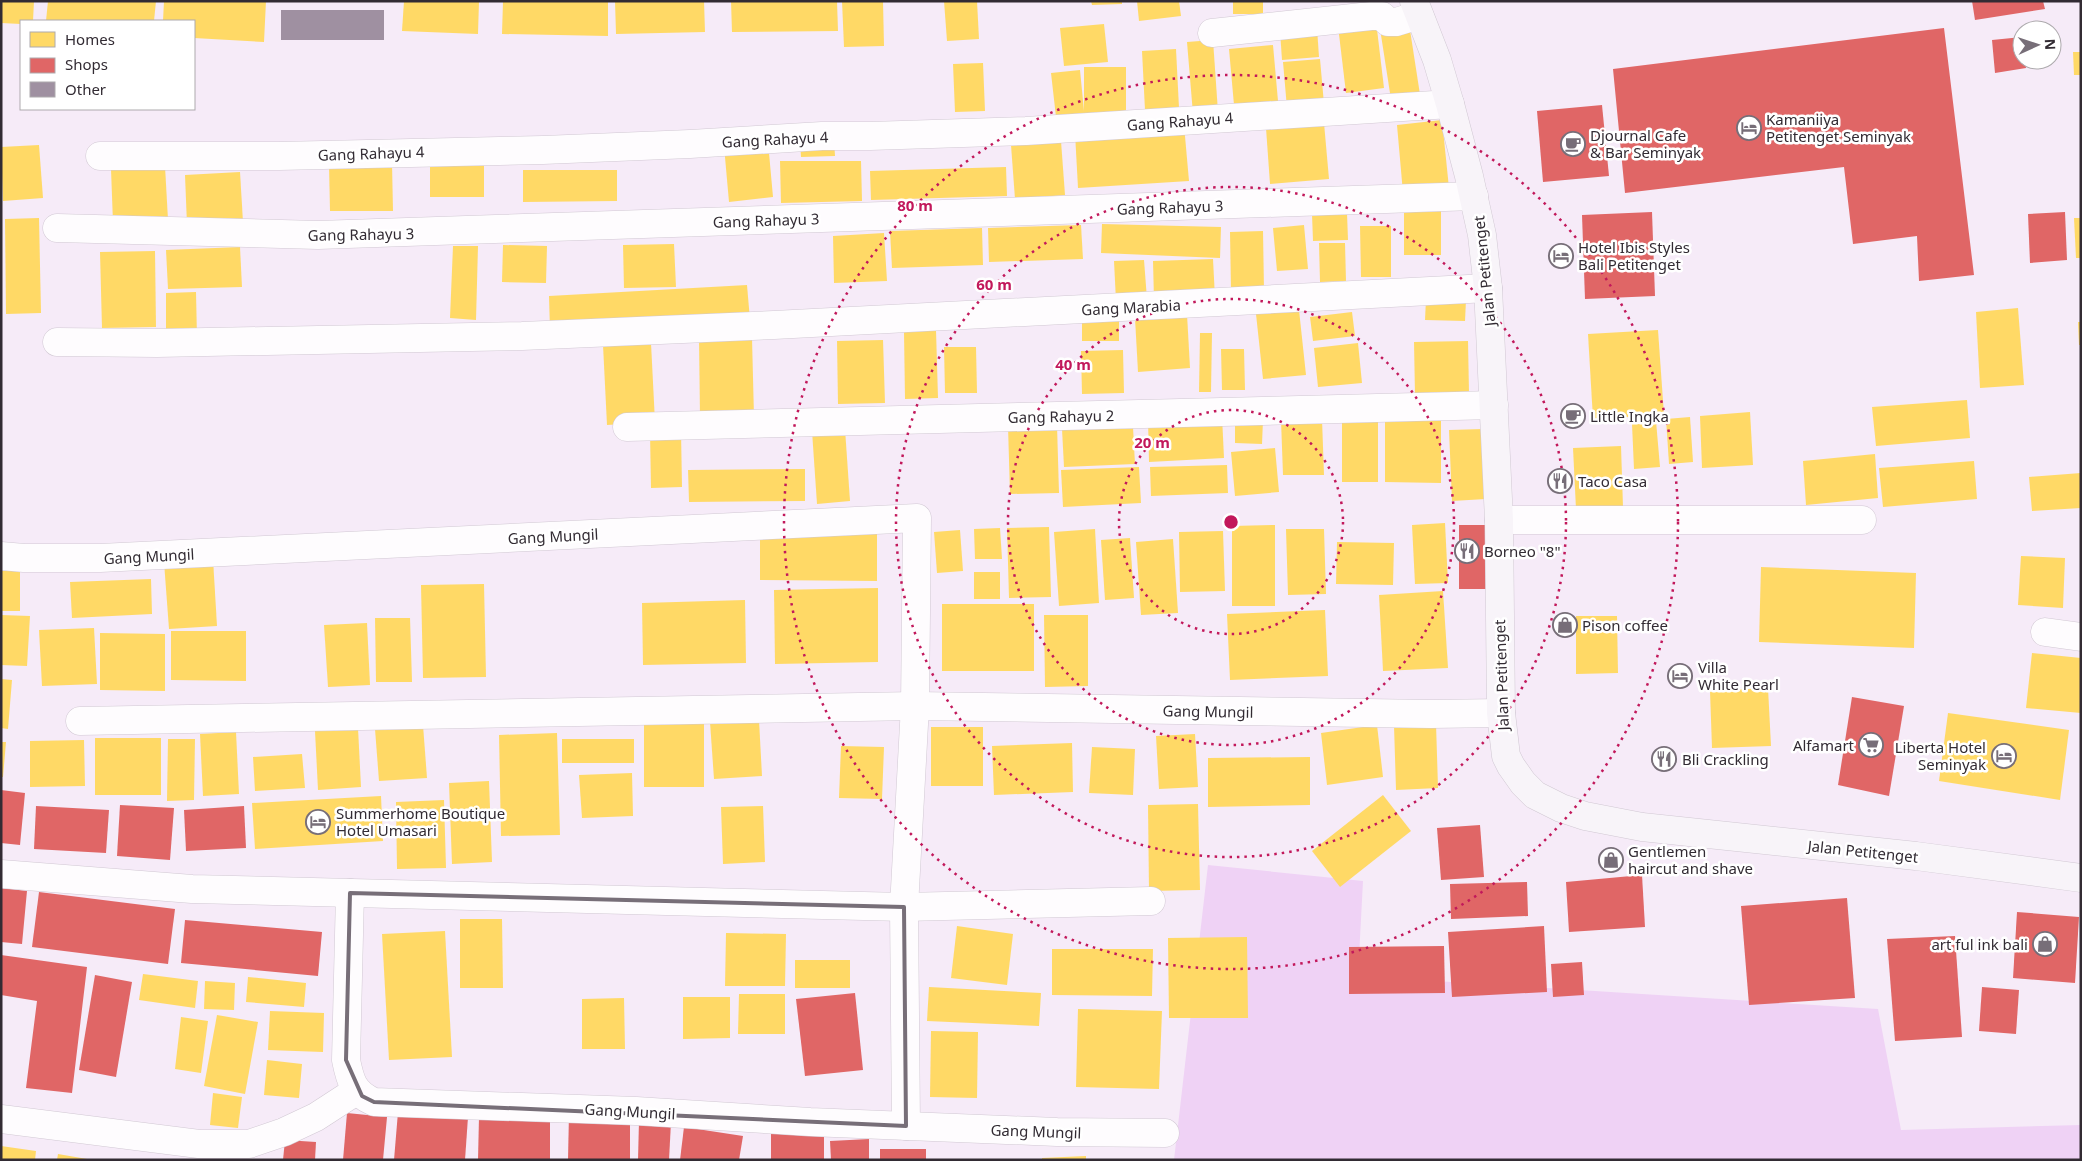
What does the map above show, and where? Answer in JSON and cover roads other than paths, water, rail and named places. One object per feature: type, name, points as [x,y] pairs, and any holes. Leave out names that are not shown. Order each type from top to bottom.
[{"type":"main road","name":"Jalan Petitenget","points":[[1417,8],[1437,60],[1450,104],[1482,235],[1488,288],[1499,520],[1501,713],[1506,756],[1523,783],[1535,795],[1561,808],[1585,816],[1642,827],[1916,856],[2081,878]]},
{"type":"street","points":[[1212,33],[1371,16],[1382,16],[1388,22],[1396,22],[1417,8]]},
{"type":"street","name":"Gang Rahayu 4","points":[[100,156],[280,156],[543,150],[822,136],[1026,130],[1450,104]]},
{"type":"street","name":"Gang Rahayu 3","points":[[57,228],[318,235],[1474,196]]},
{"type":"street","name":"Gang Marabia","points":[[57,342],[157,343],[522,336],[774,325],[1488,288]]},
{"type":"street","name":"Gang Rahayu 2","points":[[627,427],[1494,405]]},
{"type":"street","name":"Gang Mungil","points":[[1,556],[24,558],[100,558],[917,518],[915,706],[904,907],[906,1126]]},
{"type":"street","points":[[1499,520],[1862,520]]},
{"type":"street","points":[[2045,632],[2081,638]]},
{"type":"street","name":"Gang Mungil","points":[[80,721],[915,706],[1431,714],[1501,713]]},
{"type":"street","points":[[1,874],[192,889],[904,907],[1151,901]]},
{"type":"street","points":[[1,1119],[199,1144],[249,1144],[284,1132],[316,1117],[356,1090],[349,1075],[346,1060],[350,893]]},
{"type":"street","name":"Gang Mungil","points":[[356,1090],[362,1096],[374,1102],[636,1111],[810,1122],[1056,1132],[1166,1133]]},
{"type":"place","name":"Kamaniiya Petitenget Seminyak","points":[[1749,128]]},
{"type":"place","name":"Djournal Cafe & Bar Seminyak","points":[[1573,144]]},
{"type":"place","name":"Hotel Ibis Styles Bali Petitenget","points":[[1561,256]]},
{"type":"place","name":"Little Ingka","points":[[1573,416]]},
{"type":"place","name":"Taco Casa","points":[[1560,481]]},
{"type":"place","name":"Borneo \"8\"","points":[[1467,551]]},
{"type":"place","name":"Pison coffee","points":[[1565,625]]},
{"type":"place","name":"Villa White Pearl","points":[[1680,676]]},
{"type":"place","name":"Alfamart","points":[[1871,745]]},
{"type":"place","name":"Liberta Hotel Seminyak","points":[[2004,756]]},
{"type":"place","name":"Bli Crackling","points":[[1664,759]]},
{"type":"place","name":"Summerhome Boutique Hotel Umasari","points":[[318,822]]},
{"type":"place","name":"Gentlemen haircut and shave","points":[[1611,860]]},
{"type":"place","name":"art ful ink bali","points":[[2045,944]]}]
